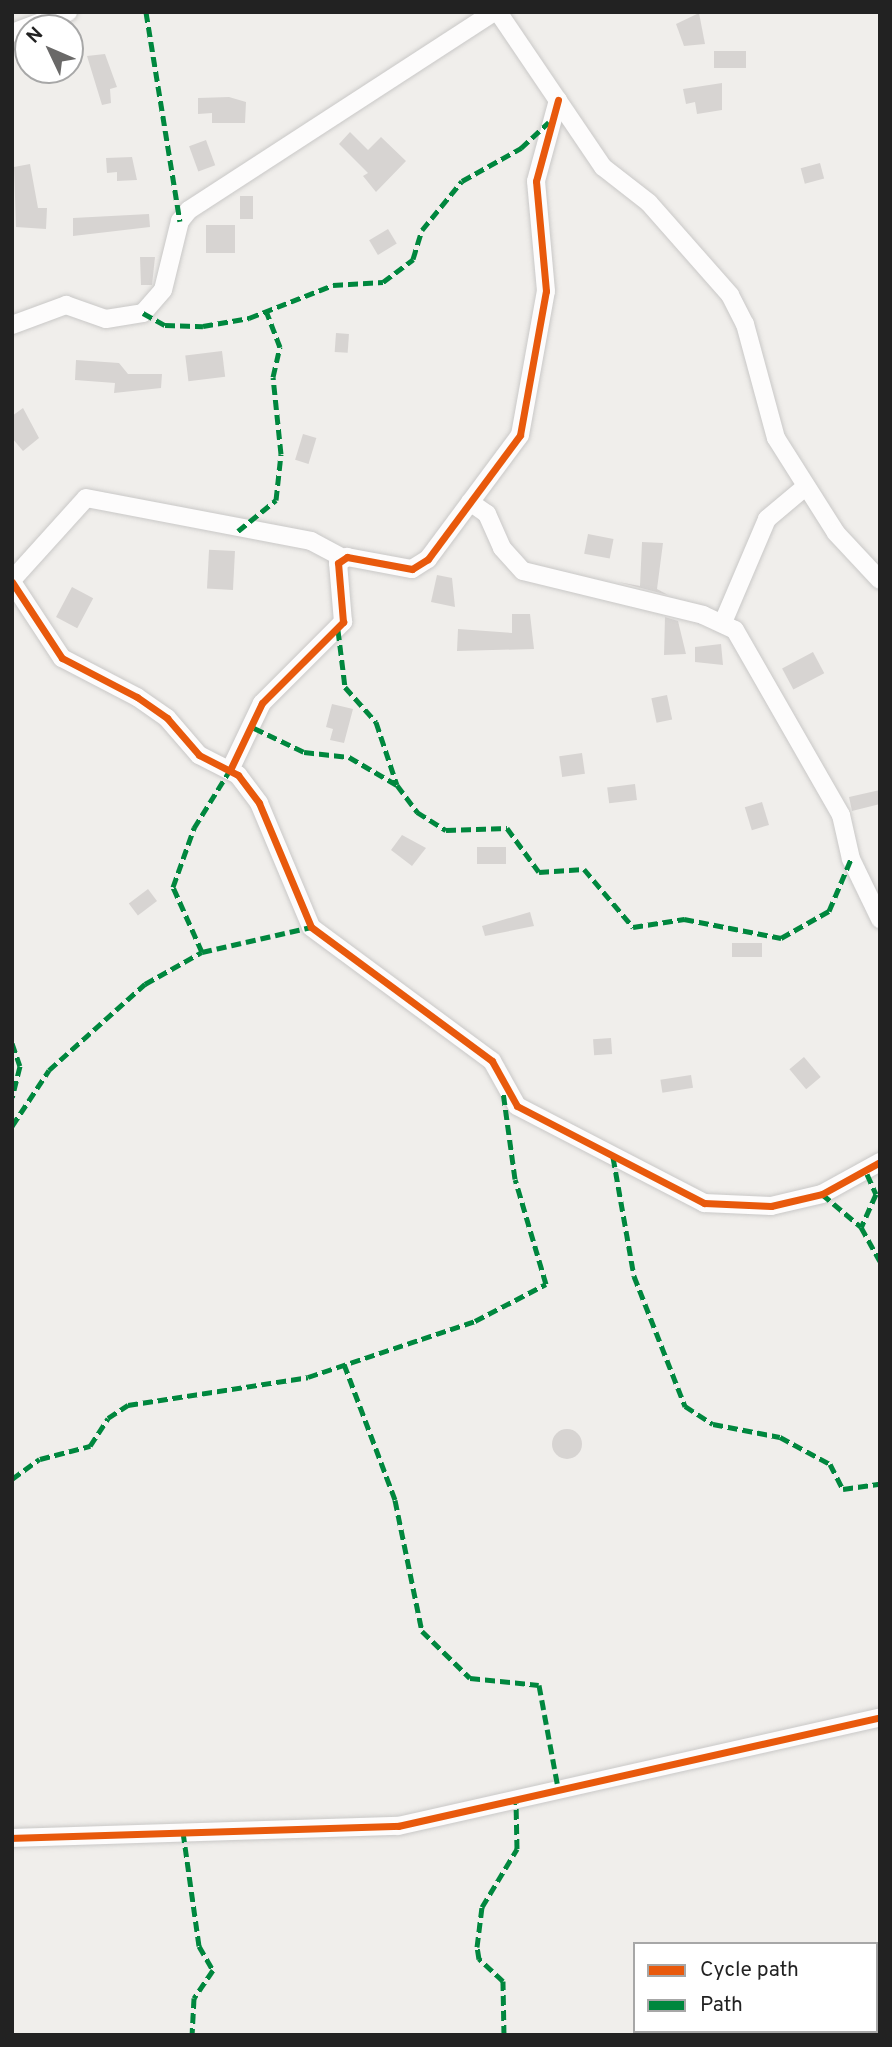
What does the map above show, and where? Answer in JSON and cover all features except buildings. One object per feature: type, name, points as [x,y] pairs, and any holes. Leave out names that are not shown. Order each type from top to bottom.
[{"type":"street","points":[[12,33],[68,12]]},
{"type":"street","points":[[12,325],[66,305],[106,319],[143,313],[163,290],[180,221],[189,210],[496,12],[603,167],[649,203],[730,295],[745,324],[776,438],[804,487],[859,564],[880,580]]},
{"type":"street","points":[[558,100],[536,181],[547,277],[531,393],[511,452],[470,502],[442,544],[412,569],[342,558],[311,541],[86,498],[12,581],[62,658],[137,697],[167,718],[199,755],[230,770],[259,803],[311,927],[486,1056],[520,1108],[704,1203],[771,1206],[822,1194],[880,1163]]},
{"type":"street","points":[[724,620],[767,519],[804,487]]},
{"type":"street","points":[[470,502],[487,514],[502,548],[523,571],[724,620],[759,669],[841,815],[851,859],[880,919]]},
{"type":"street","points":[[230,770],[262,703],[343,622],[335,569],[342,558]]},
{"type":"street","points":[[12,1838],[398,1826],[880,1717]]},
{"type":"marked path","points":[[146,12],[180,221]]},
{"type":"marked path","points":[[143,313],[165,325],[203,326],[249,318],[333,285],[383,282],[413,259],[422,230],[462,181],[521,148],[549,122]]},
{"type":"marked path","points":[[238,531],[276,500],[281,454],[273,377],[280,347],[266,310]]},
{"type":"marked path","points":[[338,630],[345,687],[376,722],[397,785],[417,812],[446,830],[507,828],[539,872],[584,869],[633,927],[684,919],[781,938],[829,911],[851,859]]},
{"type":"marked path","points":[[254,728],[304,752],[349,757],[397,785]]},
{"type":"marked path","points":[[202,952],[173,887],[194,828],[230,770]]},
{"type":"marked path","points":[[12,1126],[49,1070],[145,984],[202,952],[311,927]]},
{"type":"marked path","points":[[12,1043],[20,1066],[12,1097]]},
{"type":"marked path","points":[[12,1479],[40,1459],[90,1446],[108,1418],[128,1405],[308,1377],[475,1321],[546,1284],[515,1179],[503,1091]]},
{"type":"marked path","points":[[613,1157],[634,1276],[685,1406],[713,1424],[780,1437],[830,1464],[843,1489],[880,1484]]},
{"type":"marked path","points":[[867,1174],[876,1194],[861,1227],[880,1261]]},
{"type":"marked path","points":[[822,1194],[861,1227]]},
{"type":"marked path","points":[[344,1364],[395,1500],[422,1631],[470,1678],[539,1685],[558,1788]]},
{"type":"marked path","points":[[504,2035],[503,1981],[479,1959],[477,1947],[482,1907],[517,1849],[516,1803]]},
{"type":"marked path","points":[[183,1832],[199,1946],[213,1970],[194,1998],[192,2035]]},
{"type":"cycle path","points":[[230,770],[262,703],[343,622],[338,563],[347,557],[412,569],[428,559],[520,435],[546,291],[536,181],[558,100]]},
{"type":"cycle path","points":[[12,582],[62,658],[137,697],[167,718],[199,755],[238,775],[259,803],[311,927],[492,1061],[517,1106],[704,1203],[771,1206],[822,1194],[880,1162]]},
{"type":"cycle path","points":[[12,1838],[398,1826],[880,1717]]}]
